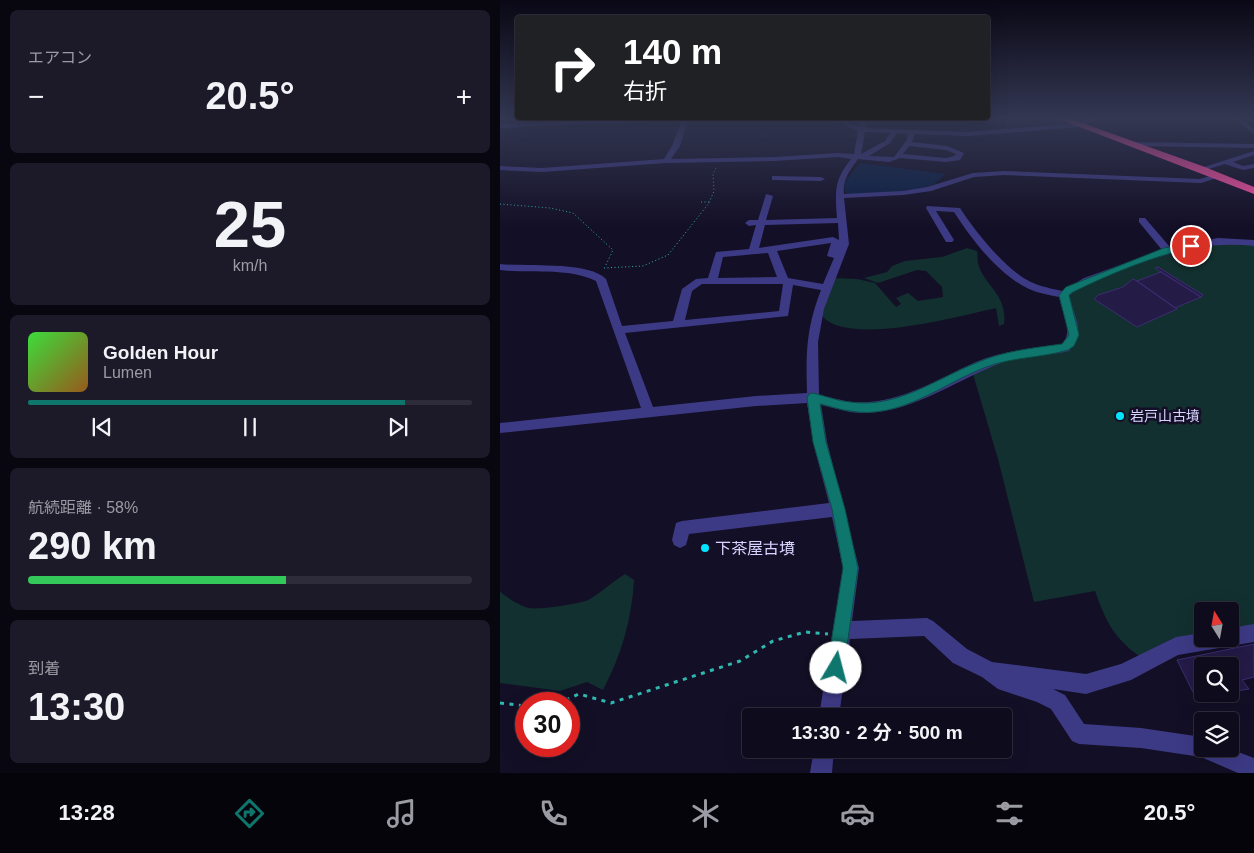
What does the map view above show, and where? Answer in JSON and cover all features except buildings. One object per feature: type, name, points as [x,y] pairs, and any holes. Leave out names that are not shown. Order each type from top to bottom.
[{"type":"highway","points":[[1164,155],[1254,191]]},
{"type":"street","points":[[666,161],[670,155]]},
{"type":"street","points":[[500,168],[542,170],[666,161],[860,156],[889,160],[898,156],[946,160],[957,158],[959,155]]},
{"type":"street","points":[[1202,169],[1247,155]]},
{"type":"street","points":[[828,180],[846,170],[860,156]]},
{"type":"street","points":[[1223,162],[1234,163],[1243,168],[1254,166]]},
{"type":"street","points":[[840,196],[874,196],[926,189],[974,175],[1012,172],[1201,181],[1217,175]]},
{"type":"street","points":[[775,178],[828,180],[840,186],[844,244],[819,309],[812,342],[813,398],[820,442],[851,568],[830,708]]},
{"type":"street","points":[[926,189],[935,209]]},
{"type":"street","points":[[753,251],[769,196]]},
{"type":"street","points":[[949,240],[930,208],[958,210],[974,236],[1018,279],[1035,288],[1064,295],[1087,280],[1167,250],[1231,241],[1254,243]]},
{"type":"street","points":[[750,223],[842,220]]},
{"type":"street","points":[[1142,220],[1167,250]]},
{"type":"street","points":[[712,280],[719,254],[772,250],[785,246],[832,240],[837,243],[826,276],[831,276]]},
{"type":"street","points":[[618,330],[784,314],[786,281],[772,250]]},
{"type":"street","points":[[500,267],[546,271],[577,270],[592,273],[601,279],[649,413]]},
{"type":"street","points":[[678,325],[687,289],[700,281],[786,281],[827,288]]},
{"type":"street","points":[[500,428],[813,398],[851,407],[875,407],[907,400],[981,365],[1014,354],[1064,348],[1070,343],[1074,335],[1064,295]]},
{"type":"street","points":[[680,540],[682,528],[838,509]]},
{"type":"street","points":[[840,633],[927,627],[960,656],[989,670],[1005,682],[1041,693],[1058,702],[1079,734],[1141,738],[1194,746]]},
{"type":"street","points":[[1239,636],[1254,633]]},
{"type":"street","points":[[989,670],[1086,684],[1124,673],[1176,646],[1194,643]]},
{"type":"street","points":[[1225,757],[1254,769]]},
{"type":"street","points":[[822,773],[823,758]]},
{"type":"path","points":[[592,273],[604,268],[636,267],[664,258],[710,202],[714,191],[714,169],[722,160]]},
{"type":"path","points":[[701,202],[710,202]]},
{"type":"path","points":[[500,204],[540,207],[573,213],[613,250],[607,266],[604,268]]},
{"type":"path","points":[[580,694],[611,703],[740,661],[773,641],[805,632],[840,633]]},
{"type":"path","points":[[500,703],[515,705]]},
{"type":"green space","name":"岩戸山古墳","points":[[1239,243],[1254,245],[1254,628],[1239,630],[1239,602],[1194,602],[1194,635],[1174,638],[1139,656],[1111,628],[1095,591],[1034,602],[998,459],[973,374],[1007,359],[1064,352],[1072,348],[1079,336],[1069,297],[1076,290],[1122,268],[1192,248]]},
{"type":"green space","points":[[967,248],[977,251],[981,271],[999,297],[1002,305],[1004,324],[999,326],[996,308],[905,327],[879,329],[855,329],[836,325],[822,316],[833,278],[857,279],[875,283],[896,307],[901,304],[896,298],[908,293],[918,301],[943,297],[942,287],[926,271],[917,270],[878,283],[864,278],[887,272],[892,266],[905,261],[942,257]]},
{"type":"green space","points":[[625,574],[634,580],[631,609],[620,651],[603,690],[587,682],[560,691],[500,683],[500,591],[513,601],[529,608],[560,606],[586,601]]},
{"type":"water","points":[[860,163],[946,174],[927,187],[876,194],[845,193],[844,183]]},
{"type":"place","name":"岩戸山古墳","points":[[1120,416]]},
{"type":"place","name":"下茶屋古墳","points":[[705,548]]},
{"type":"route","points":[[836,668],[851,568],[820,442],[813,398],[851,407],[875,407],[907,400],[981,365],[1014,354],[1064,348],[1070,343],[1074,335],[1064,295],[1070,290],[1087,280],[1167,250],[1191,246]]}]
